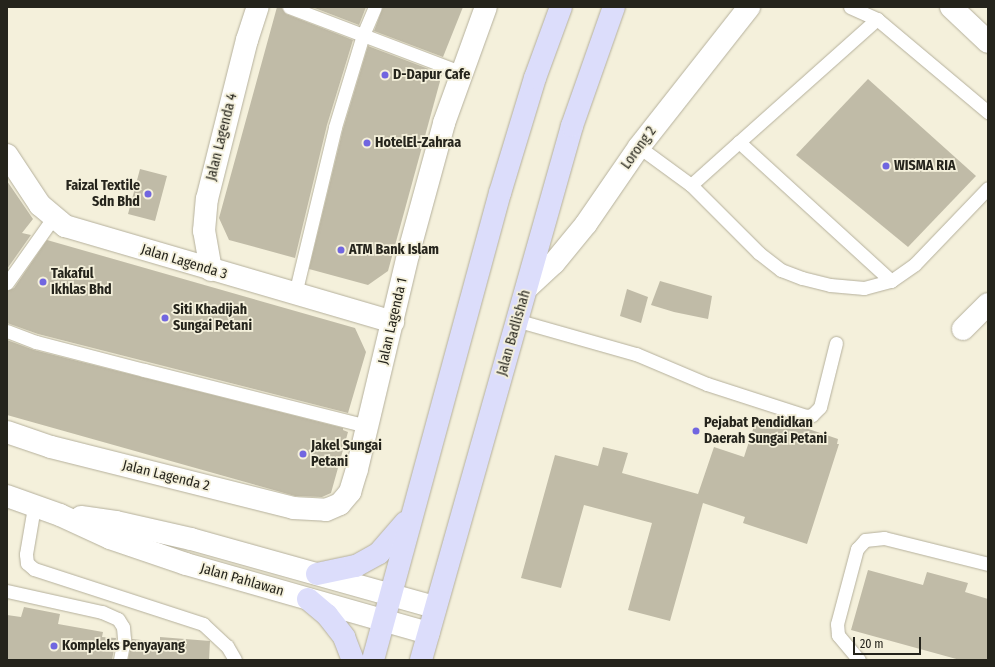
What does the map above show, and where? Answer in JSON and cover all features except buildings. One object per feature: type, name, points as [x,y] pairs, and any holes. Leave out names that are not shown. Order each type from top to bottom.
[{"type":"main road","points":[[373,660],[411,513],[510,156],[561,7]]},
{"type":"main road","name":"Jalan Badlishah","points":[[421,660],[528,287],[572,126],[614,7]]},
{"type":"main road","points":[[317,574],[356,566],[379,552],[397,534],[411,513]]},
{"type":"main road","points":[[308,599],[327,615],[344,636],[353,660]]},
{"type":"street","name":"Jalan Lagenda 4","points":[[211,270],[204,231],[207,200],[247,40],[258,7]]},
{"type":"street","name":"Jalan Lagenda 1","points":[[326,510],[340,504],[350,492],[393,322],[408,255],[460,72],[486,7]]},
{"type":"street","name":"Lorong 2","points":[[528,287],[554,263],[586,224],[639,148],[749,7]]},
{"type":"street","points":[[952,7],[988,42]]},
{"type":"street","name":"Jalan Lagenda 3","points":[[7,155],[40,206],[53,218],[65,226],[211,270],[393,322]]},
{"type":"street","points":[[963,329],[988,304]]},
{"type":"street","name":"Jalan Lagenda 2","points":[[7,432],[51,447],[293,508],[326,510]]},
{"type":"street","name":"Jalan Pahlawan","points":[[7,496],[34,507],[60,515],[110,538],[186,564],[428,633]]},
{"type":"street","name":"Jalan Pahlawan","points":[[60,515],[116,522],[191,539],[435,607]]},
{"type":"lane","points":[[289,7],[460,72]]},
{"type":"lane","points":[[295,294],[335,127],[363,35],[375,7]]},
{"type":"lane","points":[[850,7],[877,19],[988,112]]},
{"type":"lane","points":[[691,185],[877,19]]},
{"type":"lane","points":[[739,142],[891,281]]},
{"type":"lane","points":[[639,148],[691,185],[759,253],[781,270],[816,281],[864,288],[891,281],[915,264],[988,188]]},
{"type":"lane","points":[[7,283],[53,218]]},
{"type":"lane","points":[[518,321],[636,354],[707,384],[806,416],[812,415],[820,407],[836,343]]},
{"type":"lane","points":[[7,331],[36,342],[367,426]]},
{"type":"lane","points":[[34,507],[26,554],[28,563],[34,570],[203,624],[227,646],[235,660]]},
{"type":"lane","points":[[859,660],[838,635],[837,624],[857,549],[865,540],[884,538],[988,564]]},
{"type":"lane","points":[[7,590],[102,612],[118,619],[123,627],[124,639],[120,660]]},
{"type":"place","name":"D-Dapur Cafe","points":[[385,75]]},
{"type":"place","name":"HotelEl-Zahraa","points":[[367,143]]},
{"type":"place","name":"WISMA RIA","points":[[886,166]]},
{"type":"place","name":"Faizal Textile Sdn Bhd","points":[[148,194]]},
{"type":"place","name":"ATM Bank Islam","points":[[341,250]]},
{"type":"place","name":"Takaful Ikhlas Bhd","points":[[43,282]]},
{"type":"place","name":"Siti Khadijah Sungai Petani","points":[[165,318]]},
{"type":"place","name":"Pejabat Pendidkan Daerah Sungai Petani","points":[[696,431]]},
{"type":"place","name":"Jakel Sungai Petani","points":[[303,454]]},
{"type":"place","name":"Kompleks Penyayang","points":[[54,646]]}]
